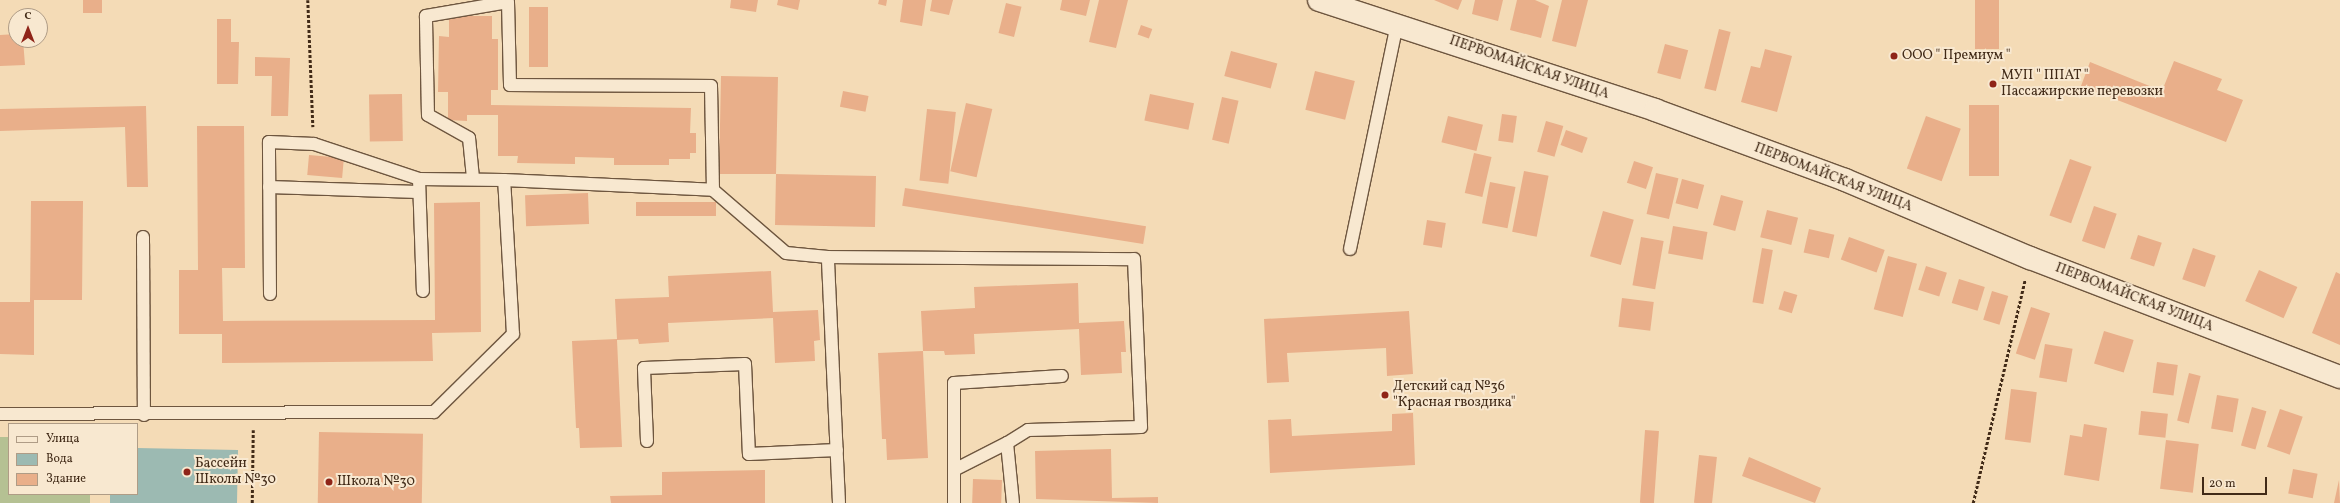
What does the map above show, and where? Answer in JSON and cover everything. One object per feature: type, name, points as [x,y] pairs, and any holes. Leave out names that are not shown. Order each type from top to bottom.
[{"type":"street","name":"ПЕРВОМАЙСКАЯ УЛИЦА","points":[[1319,0],[1655,110],[1816,169],[2030,258],[2340,377]]},
{"type":"lane","points":[[473,178],[468,138],[428,115],[426,16],[508,2],[510,85],[711,86],[713,190]]},
{"type":"lane","points":[[1350,249],[1397,25]]},
{"type":"lane","points":[[270,294],[270,142],[314,144],[420,179],[473,178],[713,190],[786,254],[828,257],[1134,259],[1141,427],[1028,430],[1007,443],[956,469]]},
{"type":"lane","points":[[420,179],[418,192],[423,291]]},
{"type":"lane","points":[[0,414],[144,415],[253,412],[434,412],[513,334],[504,180]]},
{"type":"lane","points":[[270,187],[418,192]]},
{"type":"lane","points":[[143,237],[144,415]]},
{"type":"lane","points":[[828,257],[839,503]]},
{"type":"lane","points":[[647,441],[644,368],[745,364],[748,454],[837,450]]},
{"type":"lane","points":[[954,503],[956,469],[954,383],[1062,376]]},
{"type":"lane","points":[[1007,443],[1013,503]]},
{"type":"path","points":[[308,0],[314,144]]},
{"type":"path","points":[[1973,503],[2030,258]]},
{"type":"path","points":[[252,503],[253,412]]},
{"type":"green space","points":[[0,437],[8,437],[8,495],[90,495],[90,503],[0,503]]},
{"type":"water","name":"Бассейн Школы №30","points":[[138,448],[238,450],[237,503],[110,503],[110,495],[138,495]]},
{"type":"building","points":[[83,0],[102,0],[102,13],[83,13]]},
{"type":"building","points":[[731,0],[758,0],[756,12],[730,8]]},
{"type":"building","points":[[778,0],[800,0],[798,10],[777,5]]},
{"type":"building","points":[[879,0],[887,0],[886,6],[878,4]]},
{"type":"building","points":[[903,0],[926,0],[922,26],[900,22]]},
{"type":"building","points":[[932,0],[953,0],[949,15],[930,11]]},
{"type":"building","points":[[1062,0],[1090,0],[1086,16],[1060,10]]},
{"type":"building","points":[[1099,0],[1128,0],[1116,48],[1089,42]]},
{"type":"building","points":[[1434,0],[1462,0],[1458,10]]},
{"type":"building","points":[[1475,0],[1503,0],[1498,21],[1472,14]]},
{"type":"building","points":[[1517,0],[1535,0],[1549,6],[1541,38],[1510,30]]},
{"type":"building","points":[[1562,0],[1588,0],[1576,47],[1552,41]]},
{"type":"building","points":[[1975,0],[1999,0],[1999,49],[1975,49]]},
{"type":"building","points":[[1006,3],[1022,7],[1014,37],[999,33]]},
{"type":"building","points":[[529,7],[548,7],[548,67],[529,67]]},
{"type":"building","points":[[449,16],[492,16],[492,39],[498,39],[498,90],[491,90],[491,105],[691,108],[690,133],[696,133],[696,153],[690,153],[690,159],[669,159],[669,165],[614,165],[614,158],[575,157],[575,164],[517,163],[518,156],[498,156],[498,115],[467,115],[467,121],[448,120],[448,92],[438,92],[439,36],[449,37]]},
{"type":"building","points":[[217,19],[231,19],[231,42],[239,42],[238,84],[217,84]]},
{"type":"building","points":[[1141,25],[1152,29],[1149,39],[1138,34]]},
{"type":"building","points":[[1719,29],[1731,32],[1716,91],[1704,88]]},
{"type":"building","points":[[8,34],[8,48],[24,48],[25,65],[0,66],[0,35]]},
{"type":"building","points":[[1665,44],[1688,50],[1680,79],[1657,73]]},
{"type":"building","points":[[1765,49],[1792,56],[1777,112],[1741,102],[1751,66],[1760,68]]},
{"type":"building","points":[[1231,51],[1277,63],[1271,89],[1224,76]]},
{"type":"building","points":[[255,57],[290,58],[288,116],[271,116],[272,76],[255,76]]},
{"type":"building","points":[[2174,61],[2222,79],[2217,90],[2243,100],[2226,142],[2081,86],[2090,62],[2162,91]]},
{"type":"building","points":[[1315,71],[1355,81],[1345,120],[1305,110]]},
{"type":"building","points":[[721,76],[778,77],[776,174],[719,174]]},
{"type":"building","points":[[843,91],[869,96],[865,112],[840,107]]},
{"type":"building","points":[[402,94],[403,141],[370,142],[369,95]]},
{"type":"building","points":[[1150,94],[1194,103],[1188,130],[1144,120]]},
{"type":"building","points":[[1222,97],[1239,101],[1229,144],[1212,140]]},
{"type":"building","points":[[966,103],[992,109],[977,177],[950,171]]},
{"type":"building","points":[[1969,105],[1999,105],[1999,176],[1969,176]]},
{"type":"building","points":[[146,106],[148,187],[127,187],[125,127],[0,131],[0,109]]},
{"type":"building","points":[[927,109],[956,112],[948,184],[919,181]]},
{"type":"building","points":[[1502,114],[1517,116],[1513,143],[1498,141]]},
{"type":"building","points":[[1448,116],[1483,125],[1476,151],[1441,142]]},
{"type":"building","points":[[1926,116],[1961,129],[1942,181],[1907,169]]},
{"type":"building","points":[[1546,121],[1563,126],[1554,157],[1537,152]]},
{"type":"building","points":[[197,126],[244,126],[245,268],[222,268],[223,321],[435,320],[434,203],[480,202],[481,332],[432,333],[433,361],[222,363],[222,334],[179,334],[179,270],[198,270]]},
{"type":"building","points":[[1566,130],[1588,138],[1582,153],[1561,145]]},
{"type":"building","points":[[1474,153],[1492,157],[1482,197],[1465,193]]},
{"type":"building","points":[[309,155],[344,158],[342,178],[307,175]]},
{"type":"building","points":[[2070,159],[2092,167],[2071,223],[2049,215]]},
{"type":"building","points":[[1634,161],[1653,167],[1646,189],[1627,183]]},
{"type":"building","points":[[1524,171],[1549,176],[1537,237],[1512,232]]},
{"type":"building","points":[[1656,173],[1678,178],[1669,219],[1647,214]]},
{"type":"building","points":[[776,174],[876,176],[875,227],[775,225]]},
{"type":"building","points":[[1682,179],[1704,185],[1698,209],[1676,203]]},
{"type":"building","points":[[1490,182],[1516,187],[1508,228],[1482,223]]},
{"type":"building","points":[[905,188],[1146,226],[1143,244],[902,206]]},
{"type":"building","points":[[588,193],[589,224],[526,226],[525,195]]},
{"type":"building","points":[[1721,195],[1743,201],[1735,231],[1713,225]]},
{"type":"building","points":[[31,201],[83,201],[82,300],[34,300],[34,355],[0,354],[0,302],[30,302]]},
{"type":"building","points":[[636,202],[716,202],[716,216],[636,216]]},
{"type":"building","points":[[2094,206],[2117,214],[2105,249],[2082,241]]},
{"type":"building","points":[[1767,210],[1798,218],[1791,245],[1760,237]]},
{"type":"building","points":[[1603,211],[1634,220],[1621,265],[1590,256]]},
{"type":"building","points":[[1427,220],[1446,223],[1442,248],[1423,245]]},
{"type":"building","points":[[1673,226],[1707,232],[1703,260],[1668,254]]},
{"type":"building","points":[[1809,229],[1834,235],[1829,258],[1804,252]]},
{"type":"building","points":[[2138,235],[2162,243],[2154,267],[2130,259]]},
{"type":"building","points":[[1641,237],[1664,241],[1655,289],[1632,285]]},
{"type":"building","points":[[1849,237],[1885,250],[1876,273],[1841,260]]},
{"type":"building","points":[[1762,248],[1773,250],[1763,304],[1752,302]]},
{"type":"building","points":[[2193,248],[2216,256],[2205,287],[2182,279]]},
{"type":"building","points":[[1888,256],[1917,264],[1903,317],[1874,309]]},
{"type":"building","points":[[1926,266],[1947,273],[1939,297],[1918,290]]},
{"type":"building","points":[[2259,270],[2297,287],[2284,318],[2245,301]]},
{"type":"building","points":[[771,271],[773,312],[818,310],[820,340],[814,341],[815,361],[775,363],[773,318],[668,323],[669,342],[639,344],[638,339],[617,340],[622,447],[580,448],[579,428],[576,428],[572,341],[617,339],[615,299],[669,297],[668,276]]},
{"type":"building","points":[[2336,272],[2340,274],[2340,345],[2312,333]]},
{"type":"building","points":[[1959,279],[1985,287],[1978,311],[1952,303]]},
{"type":"building","points":[[1078,283],[1079,323],[1124,321],[1126,352],[1121,352],[1122,373],[1081,375],[1079,329],[974,334],[975,354],[945,355],[944,351],[923,351],[921,311],[975,308],[974,287]]},
{"type":"building","points":[[1784,291],[1797,295],[1792,313],[1778,309]]},
{"type":"building","points":[[1992,291],[2008,296],[1999,325],[1983,320]]},
{"type":"building","points":[[1622,298],[1654,302],[1650,331],[1618,327]]},
{"type":"building","points":[[2031,307],[2050,313],[2035,360],[2016,354]]},
{"type":"building","points":[[1409,311],[1413,374],[1387,376],[1386,348],[1287,353],[1289,382],[1267,383],[1264,319]]},
{"type":"building","points":[[2104,331],[2134,340],[2124,373],[2094,364]]},
{"type":"building","points":[[2045,344],[2073,349],[2067,382],[2039,377]]},
{"type":"building","points":[[923,351],[928,458],[887,460],[886,439],[882,439],[878,353]]},
{"type":"building","points":[[2157,362],[2178,365],[2173,396],[2153,393]]},
{"type":"building","points":[[2189,373],[2201,376],[2189,423],[2177,421]]},
{"type":"building","points":[[2011,389],[2037,392],[2031,443],[2005,440]]},
{"type":"building","points":[[2217,395],[2239,399],[2233,432],[2211,428]]},
{"type":"building","points":[[2252,407],[2266,411],[2255,450],[2241,445]]},
{"type":"building","points":[[2280,409],[2303,417],[2290,455],[2267,447]]},
{"type":"building","points":[[2141,411],[2168,414],[2165,438],[2138,435]]},
{"type":"building","points":[[1413,413],[1415,465],[1270,473],[1268,420],[1291,419],[1292,436],[1392,431],[1392,414]]},
{"type":"building","points":[[2084,424],[2107,428],[2099,481],[2064,475],[2070,435],[2082,437]]},
{"type":"building","points":[[1645,430],[1659,431],[1654,503],[1640,503]]},
{"type":"building","points":[[319,432],[423,434],[422,503],[318,503]]},
{"type":"building","points":[[2166,440],[2199,444],[2193,493],[2160,489]]},
{"type":"building","points":[[1111,449],[1112,498],[1158,497],[1158,503],[1036,499],[1035,451]]},
{"type":"building","points":[[1699,455],[1717,457],[1712,503],[1694,503]]},
{"type":"building","points":[[1749,457],[1821,488],[1815,503],[1742,476]]},
{"type":"building","points":[[2293,469],[2318,474],[2313,498],[2288,494]]},
{"type":"building","points":[[765,470],[765,503],[611,503],[610,496],[662,495],[662,472]]},
{"type":"building","points":[[973,479],[1002,480],[1001,503],[972,503]]},
{"type":"building","points":[[2339,480],[2340,503],[2334,503]]},
{"type":"place","name":"ООО \" Премиум \"","points":[[1894,56]]},
{"type":"place","name":"МУП \" ППАТ \" Пассажирские перевозки","points":[[1993,84]]},
{"type":"place","name":"Детский сад №36 \"Красная гвоздика\"","points":[[1385,395]]},
{"type":"place","name":"Бассейн Школы №30","points":[[187,472]]},
{"type":"place","name":"Школа №30","points":[[329,482]]}]
